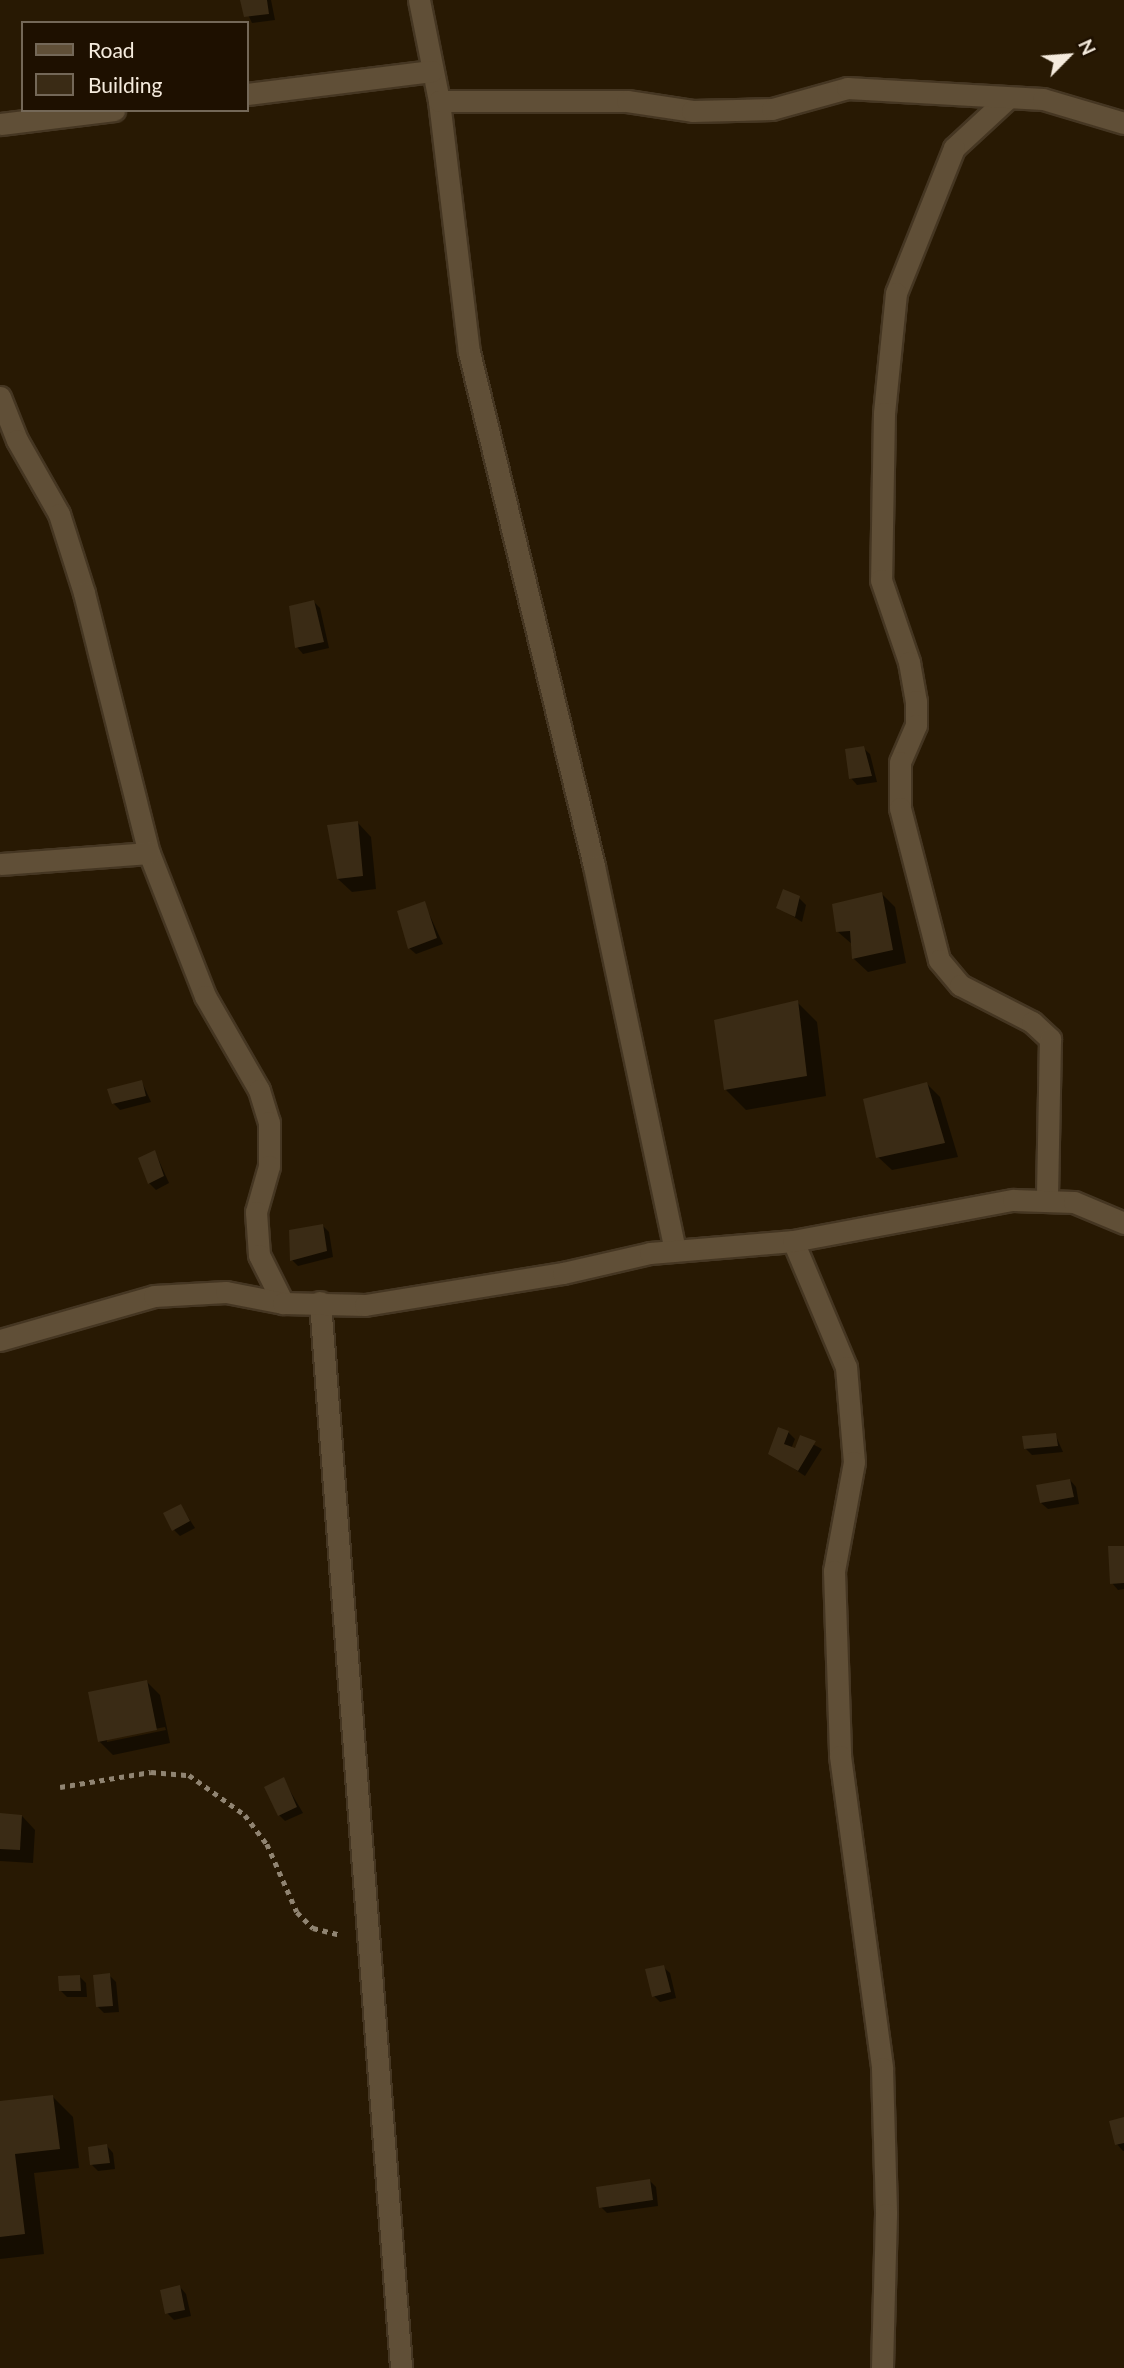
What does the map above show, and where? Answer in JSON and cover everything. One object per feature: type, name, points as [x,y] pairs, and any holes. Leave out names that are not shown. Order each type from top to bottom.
[{"type":"street","points":[[419,0],[439,101],[469,352],[594,866],[675,1251]]},
{"type":"street","points":[[248,94],[432,71]]},
{"type":"street","points":[[439,101],[627,102],[692,111],[772,109],[847,88],[1043,99],[1124,123]]},
{"type":"street","points":[[1008,98],[954,148],[896,293],[884,426],[881,580],[909,662],[915,701],[916,725],[900,762],[900,808],[939,960],[960,985],[1032,1022],[1049,1039],[1047,1201]]},
{"type":"street","points":[[0,124],[98,112]]},
{"type":"street","points":[[0,397],[17,440],[59,514],[85,593],[149,853],[205,996],[253,1079],[269,1122],[269,1166],[256,1212],[258,1244],[283,1303]]},
{"type":"street","points":[[0,864],[149,853]]},
{"type":"street","points":[[0,1340],[154,1296],[226,1292],[283,1303],[377,1303],[675,1251],[793,1241],[1013,1200],[1074,1202],[1124,1223]]},
{"type":"street","points":[[793,1241],[846,1367],[853,1462],[835,1571],[840,1756],[882,2068],[886,2214],[882,2368]]},
{"type":"street","points":[[320,1302],[366,1936],[401,2368]]},
{"type":"path","points":[[60,1787],[151,1772],[189,1775],[245,1815],[267,1844],[297,1912],[313,1928],[366,1936]]},
{"type":"building","points":[[240,0],[267,0],[269,14],[244,17]]},
{"type":"building","points":[[314,600],[324,642],[295,648],[289,606]]},
{"type":"building","points":[[864,746],[872,776],[849,779],[845,749]]},
{"type":"building","points":[[358,821],[363,876],[337,879],[327,825]]},
{"type":"building","points":[[783,889],[800,896],[795,917],[776,908]]},
{"type":"building","points":[[882,892],[893,950],[852,959],[850,931],[836,932],[832,904]]},
{"type":"building","points":[[425,901],[437,938],[408,949],[397,911]]},
{"type":"building","points":[[798,1000],[807,1076],[724,1090],[714,1020]]},
{"type":"building","points":[[142,1080],[146,1096],[112,1104],[107,1089]]},
{"type":"building","points":[[927,1082],[945,1143],[876,1158],[863,1099]]},
{"type":"building","points":[[155,1150],[164,1176],[148,1184],[138,1158]]},
{"type":"building","points":[[323,1224],[327,1251],[290,1261],[289,1230]]},
{"type":"building","points":[[778,1427],[789,1431],[784,1444],[795,1448],[800,1435],[816,1441],[798,1471],[768,1454]]},
{"type":"building","points":[[1056,1433],[1058,1446],[1024,1449],[1022,1436]]},
{"type":"building","points":[[1070,1479],[1074,1497],[1040,1503],[1036,1485]]},
{"type":"building","points":[[181,1504],[190,1521],[172,1531],[163,1513]]},
{"type":"building","points":[[1108,1546],[1124,1546],[1124,1583],[1110,1584]]},
{"type":"building","points":[[147,1680],[157,1730],[98,1742],[88,1692]]},
{"type":"building","points":[[284,1777],[297,1807],[278,1816],[264,1787]]},
{"type":"building","points":[[0,1813],[22,1815],[20,1850],[0,1849]]},
{"type":"building","points":[[664,1965],[671,1992],[652,1997],[645,1969]]},
{"type":"building","points":[[110,1973],[113,2006],[96,2007],[93,1975]]},
{"type":"building","points":[[80,1975],[81,1991],[59,1991],[58,1976]]},
{"type":"building","points":[[53,2095],[60,2149],[15,2154],[25,2234],[0,2237],[0,2101]]},
{"type":"building","points":[[1124,2117],[1124,2143],[1115,2145],[1109,2121]]},
{"type":"building","points":[[107,2144],[110,2163],[90,2165],[88,2147]]},
{"type":"building","points":[[650,2179],[653,2200],[599,2208],[596,2187]]},
{"type":"building","points":[[180,2285],[185,2310],[165,2314],[160,2290]]}]
